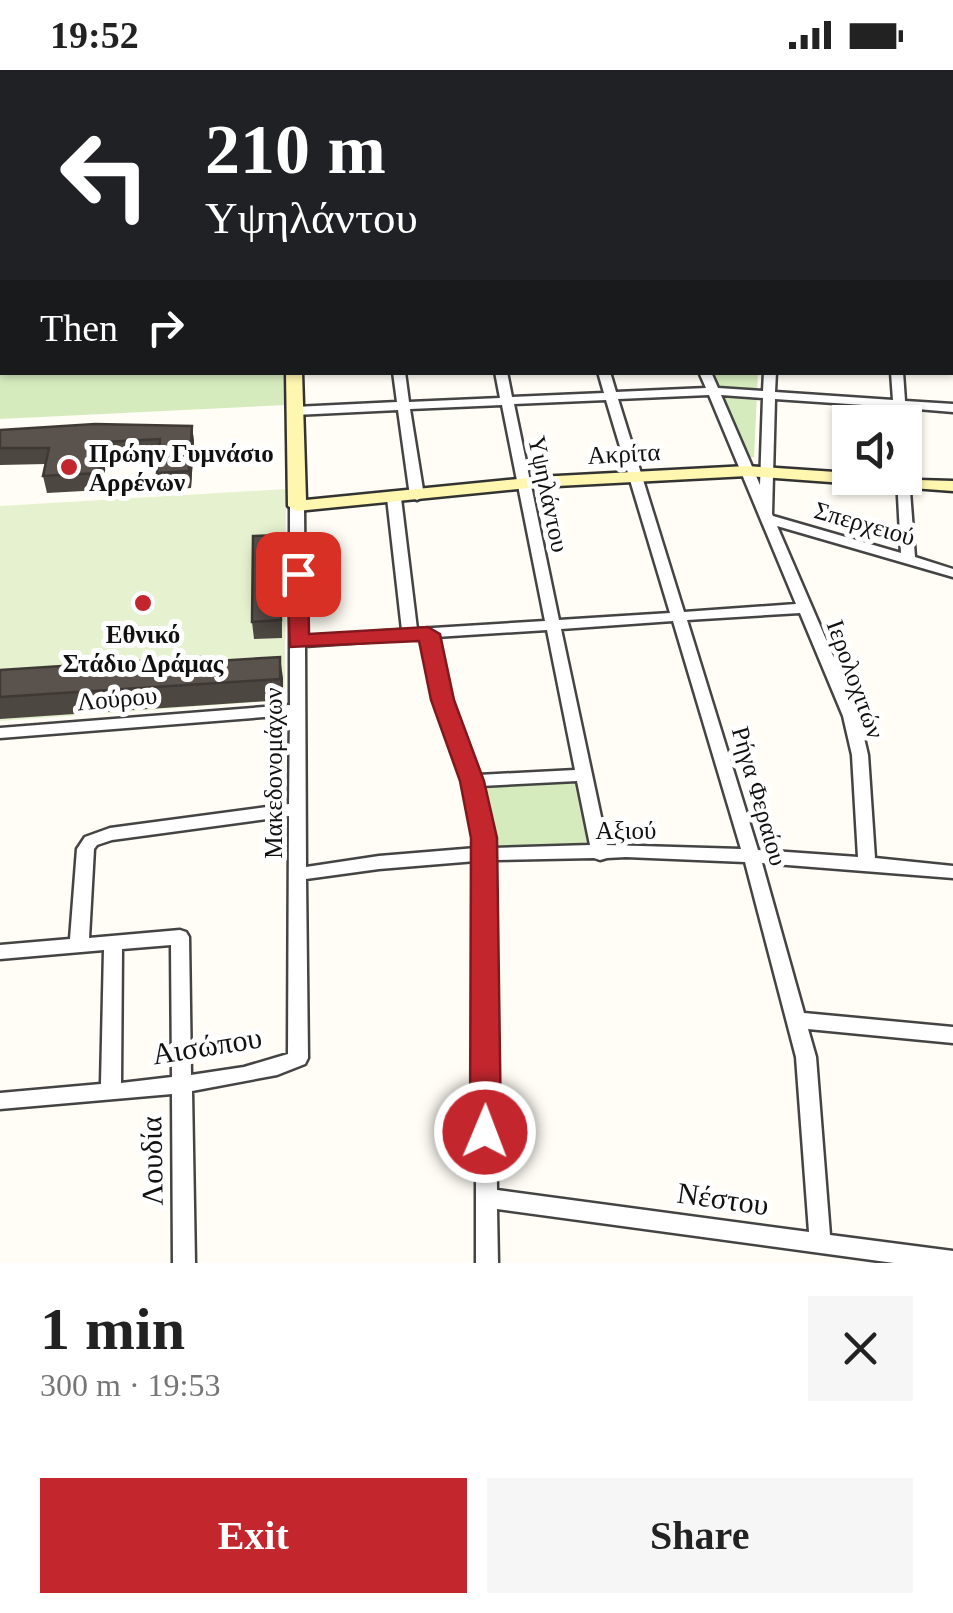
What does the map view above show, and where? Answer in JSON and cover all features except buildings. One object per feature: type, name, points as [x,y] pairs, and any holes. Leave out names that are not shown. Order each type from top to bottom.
[{"type":"street","name":"Μακεδονομάχων","points":[[294,375],[299,874]]},
{"type":"street","points":[[399,375],[417,496]]},
{"type":"street","name":"Υψηλάντου","points":[[502,375],[600,854]]},
{"type":"street","name":"Ρήγα Φεραίου","points":[[605,375],[681,616],[796,1020],[808,1080],[820,1242]]},
{"type":"street","name":"Ιερολοχιτών","points":[[705,375],[756,471],[765,518],[857,737],[867,864]]},
{"type":"street","name":"Ιερολοχιτών","points":[[756,471],[770,375]]},
{"type":"street","points":[[897,375],[899,403]]},
{"type":"street","points":[[294,412],[712,391],[953,408]]},
{"type":"street","name":"Ακρίτα","points":[[298,506],[637,477],[756,471],[832,476]]},
{"type":"street","name":"Ακρίτα","points":[[922,482],[953,486]]},
{"type":"street","points":[[905,495],[908,558]]},
{"type":"street","points":[[394,498],[420,634],[472,781],[485,856],[486,1263]]},
{"type":"street","name":"Σπερχειού","points":[[765,518],[953,573]]},
{"type":"street","points":[[298,642],[805,608]]},
{"type":"street","name":"Λούρου","points":[[0,733],[298,709]]},
{"type":"street","points":[[472,781],[584,776]]},
{"type":"street","points":[[79,946],[86,850],[91,841],[110,834],[298,809]]},
{"type":"street","name":"Αξιού","points":[[299,874],[485,856],[600,854],[752,857],[953,872]]},
{"type":"street","name":"Αισώπου","points":[[0,1101],[182,1083],[280,1065],[298,1058],[299,874]]},
{"type":"street","name":"Λουδία","points":[[114,943],[180,938],[184,1263]]},
{"type":"street","points":[[0,952],[114,943],[110,1090]]},
{"type":"street","points":[[796,1020],[953,1035]]},
{"type":"street","name":"Νέστου","points":[[486,1198],[820,1242],[922,1260],[953,1260]]},
{"type":"green space","points":[[0,375],[284,375],[286,405],[0,419]]},
{"type":"green space","points":[[715,375],[758,375],[754,457],[748,458]]},
{"type":"green space","name":"Εθνικό Στάδιο Δράμας","points":[[286,489],[285,700],[0,721],[0,506]]},
{"type":"green space","points":[[575,780],[588,847],[496,848],[481,785]]},
{"type":"place","name":"Πρώην Γυμνάσιο Αρρένων","points":[[69,467]]},
{"type":"place","name":"Εθνικό Στάδιο Δράμας","points":[[143,603]]},
{"type":"route","points":[[298,574],[298,642],[428,634],[442,700],[472,781],[484,838],[488,986],[485,1132]]}]
